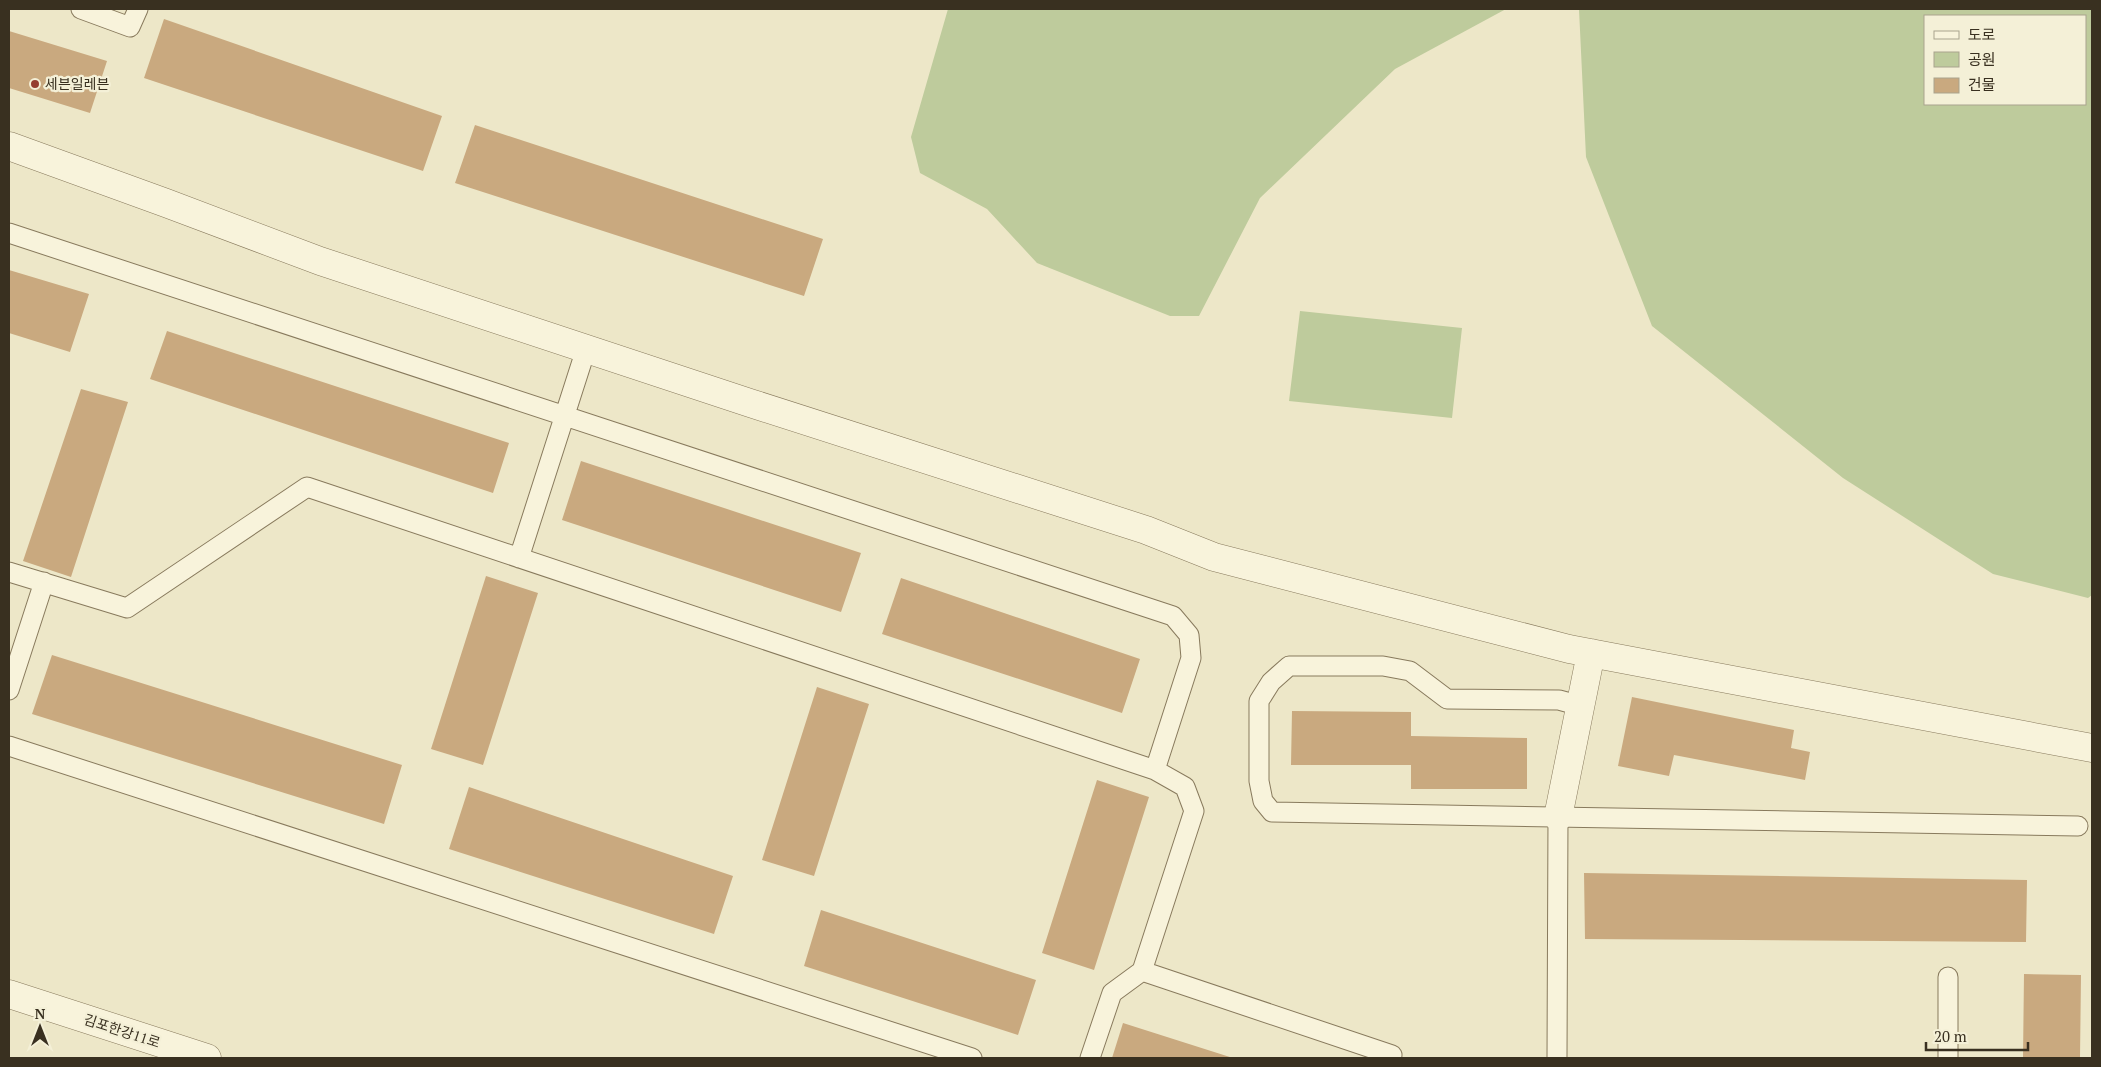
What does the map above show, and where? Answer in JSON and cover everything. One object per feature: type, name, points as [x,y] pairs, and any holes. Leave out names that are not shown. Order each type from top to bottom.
[{"type":"street","points":[[9,146],[320,261],[586,349],[1137,526],[1214,557],[1569,649],[2092,748]]},
{"type":"street","points":[[1558,817],[1591,653]]},
{"type":"street","name":"김포한강11로","points":[[9,994],[188,1057]]},
{"type":"street","name":"김포한강11로","points":[[9,1008],[188,1057]]},
{"type":"lane","points":[[81,9],[130,27],[138,9]]},
{"type":"lane","points":[[9,233],[1173,616],[1189,635],[1191,658],[1155,770]]},
{"type":"lane","points":[[519,558],[586,349]]},
{"type":"lane","points":[[9,572],[127,608],[307,487],[1155,770],[1185,787],[1194,811],[1142,971],[1112,993],[1090,1058]]},
{"type":"lane","points":[[9,690],[44,582]]},
{"type":"lane","points":[[1581,706],[1559,700],[1446,699],[1410,671],[1383,666],[1289,666],[1271,682],[1260,702],[1259,781],[1263,801],[1272,812],[2078,826]]},
{"type":"lane","points":[[9,746],[972,1058]]},
{"type":"lane","points":[[1557,1058],[1558,817]]},
{"type":"lane","points":[[1142,971],[1392,1055]]},
{"type":"lane","points":[[1948,977],[1948,1058]]},
{"type":"green space","points":[[948,9],[1506,9],[1395,69],[1260,198],[1199,316],[1170,316],[1037,263],[987,209],[920,173],[911,137]]},
{"type":"green space","points":[[1579,9],[2092,9],[2092,595],[2088,598],[1993,574],[1843,478],[1652,326],[1586,157]]},
{"type":"green space","points":[[1300,311],[1462,328],[1452,418],[1289,401]]},
{"type":"building","points":[[164,19],[442,116],[423,171],[144,78]]},
{"type":"building","points":[[9,31],[107,61],[90,113],[9,88]]},
{"type":"building","points":[[475,125],[823,239],[804,296],[455,183]]},
{"type":"building","points":[[9,270],[89,294],[70,352],[9,333]]},
{"type":"building","points":[[167,331],[509,443],[493,493],[150,379]]},
{"type":"building","points":[[81,389],[128,402],[71,577],[23,561]]},
{"type":"building","points":[[581,461],[861,553],[841,612],[562,520]]},
{"type":"building","points":[[486,576],[538,593],[483,765],[431,749]]},
{"type":"building","points":[[901,578],[1140,659],[1122,713],[882,634]]},
{"type":"building","points":[[52,655],[402,765],[384,824],[32,714]]},
{"type":"building","points":[[817,687],[869,704],[814,876],[762,860]]},
{"type":"building","points":[[1632,697],[1794,730],[1791,748],[1810,752],[1805,780],[1674,755],[1669,776],[1618,766]]},
{"type":"building","points":[[1292,711],[1411,712],[1411,736],[1527,738],[1527,789],[1411,789],[1411,765],[1291,765]]},
{"type":"building","points":[[1097,780],[1149,797],[1094,970],[1042,953]]},
{"type":"building","points":[[469,787],[733,876],[714,934],[449,849]]},
{"type":"building","points":[[1584,873],[2027,880],[2026,942],[1585,939]]},
{"type":"building","points":[[821,910],[1036,980],[1018,1035],[804,966]]},
{"type":"building","points":[[2024,974],[2081,975],[2080,1058],[2023,1058]]},
{"type":"building","points":[[1123,1023],[1233,1058],[1112,1058]]},
{"type":"place","name":"세븐일레븐","points":[[35,84]]}]
